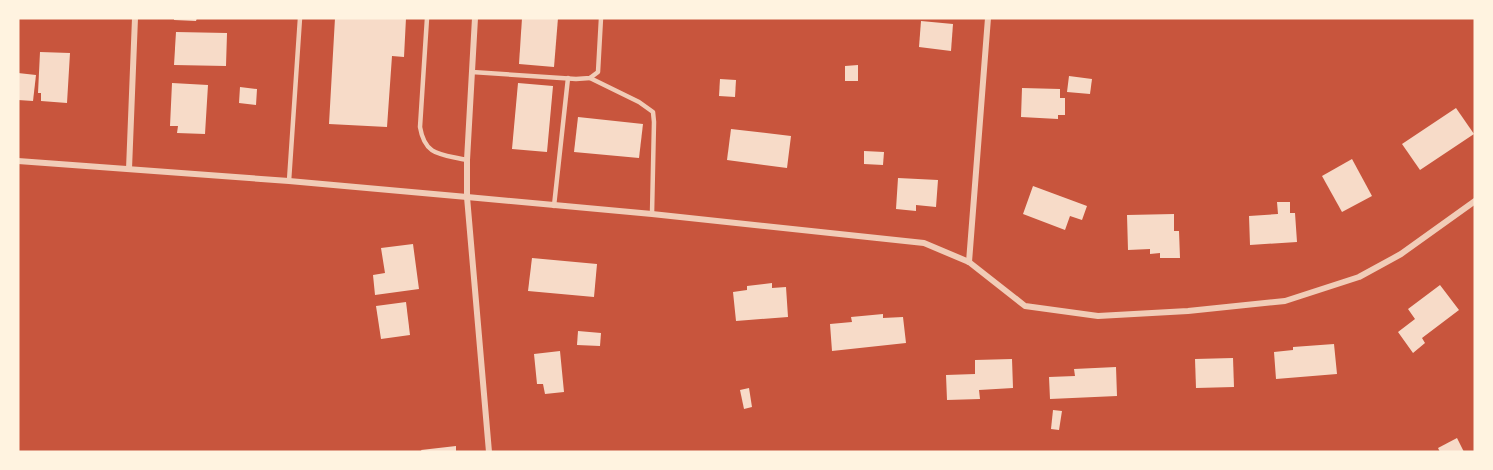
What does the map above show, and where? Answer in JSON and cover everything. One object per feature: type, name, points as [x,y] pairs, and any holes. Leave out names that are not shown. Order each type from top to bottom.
[{"type":"street","points":[[129,169],[135,18]]},
{"type":"street","points":[[475,18],[467,197],[489,452]]},
{"type":"street","points":[[969,262],[988,18]]},
{"type":"street","points":[[18,161],[467,197],[924,243],[969,262],[1025,306],[1098,316],[1188,311],[1285,301],[1359,277],[1401,255],[1475,201]]},
{"type":"lane","points":[[289,181],[300,18]]},
{"type":"lane","points":[[427,18],[420,127],[422,138],[428,148],[435,152],[467,160]]},
{"type":"lane","points":[[590,78],[598,72],[601,18]]},
{"type":"lane","points":[[472,72],[590,78],[639,102],[653,112],[652,214]]},
{"type":"lane","points":[[554,206],[568,78]]},
{"type":"building","points":[[174,18],[197,18],[196,21],[174,20]]},
{"type":"building","points":[[335,18],[406,18],[404,57],[392,56],[387,127],[329,124]]},
{"type":"building","points":[[522,18],[558,18],[554,67],[519,64]]},
{"type":"building","points":[[921,21],[953,24],[951,51],[919,47]]},
{"type":"building","points":[[176,32],[227,33],[226,66],[174,65]]},
{"type":"building","points":[[40,52],[70,53],[67,103],[41,101],[41,93],[38,93]]},
{"type":"building","points":[[858,65],[858,81],[845,81],[845,66]]},
{"type":"building","points":[[18,73],[36,75],[33,101],[18,100]]},
{"type":"building","points":[[1069,76],[1092,79],[1090,94],[1067,92]]},
{"type":"building","points":[[720,79],[736,80],[735,97],[719,96]]},
{"type":"building","points":[[172,83],[208,85],[205,134],[177,133],[178,126],[170,126]]},
{"type":"building","points":[[518,83],[553,86],[547,152],[512,149]]},
{"type":"building","points":[[240,87],[257,89],[256,105],[239,103]]},
{"type":"building","points":[[1022,88],[1060,89],[1060,98],[1065,98],[1065,115],[1058,115],[1058,119],[1021,117]]},
{"type":"building","points":[[1456,108],[1474,134],[1420,170],[1402,144]]},
{"type":"building","points":[[578,117],[643,124],[639,158],[574,152]]},
{"type":"building","points":[[731,129],[791,136],[787,168],[727,160]]},
{"type":"building","points":[[864,151],[884,152],[883,165],[864,164]]},
{"type":"building","points":[[1352,159],[1372,196],[1342,212],[1322,176]]},
{"type":"building","points":[[898,178],[938,180],[936,207],[916,205],[916,211],[896,209]]},
{"type":"building","points":[[1033,186],[1087,206],[1082,220],[1070,216],[1065,230],[1023,214]]},
{"type":"building","points":[[1277,202],[1290,202],[1290,213],[1295,213],[1297,242],[1250,245],[1249,216],[1278,214]]},
{"type":"building","points":[[1174,214],[1174,231],[1179,231],[1180,258],[1160,258],[1160,253],[1150,254],[1150,249],[1128,250],[1127,215]]},
{"type":"building","points":[[413,244],[419,289],[375,295],[373,275],[385,273],[381,248]]},
{"type":"building","points":[[532,258],[597,264],[594,297],[528,291]]},
{"type":"building","points":[[772,283],[772,288],[786,287],[788,317],[736,321],[733,292],[747,290],[747,286]]},
{"type":"building","points":[[1440,285],[1459,310],[1422,338],[1425,343],[1413,353],[1398,332],[1415,319],[1408,309]]},
{"type":"building","points":[[406,302],[410,335],[381,339],[376,306]]},
{"type":"building","points":[[883,314],[883,318],[903,317],[906,343],[832,351],[830,324],[852,322],[851,317]]},
{"type":"building","points":[[578,331],[601,333],[600,346],[577,345]]},
{"type":"building","points":[[1334,344],[1337,374],[1276,379],[1274,352],[1293,350],[1293,347]]},
{"type":"building","points":[[560,351],[564,392],[545,394],[543,384],[537,384],[534,354]]},
{"type":"building","points":[[1233,358],[1234,387],[1196,388],[1195,359]]},
{"type":"building","points":[[1012,359],[1013,388],[979,390],[980,399],[947,400],[946,375],[975,374],[975,360]]},
{"type":"building","points":[[1116,367],[1117,396],[1050,399],[1049,377],[1075,376],[1074,369]]},
{"type":"building","points":[[749,388],[752,407],[744,409],[740,390]]},
{"type":"building","points":[[1053,410],[1062,411],[1059,430],[1051,429]]},
{"type":"building","points":[[1457,438],[1464,452],[1440,452],[1438,448]]},
{"type":"building","points":[[456,446],[456,452],[422,452],[421,450]]}]
